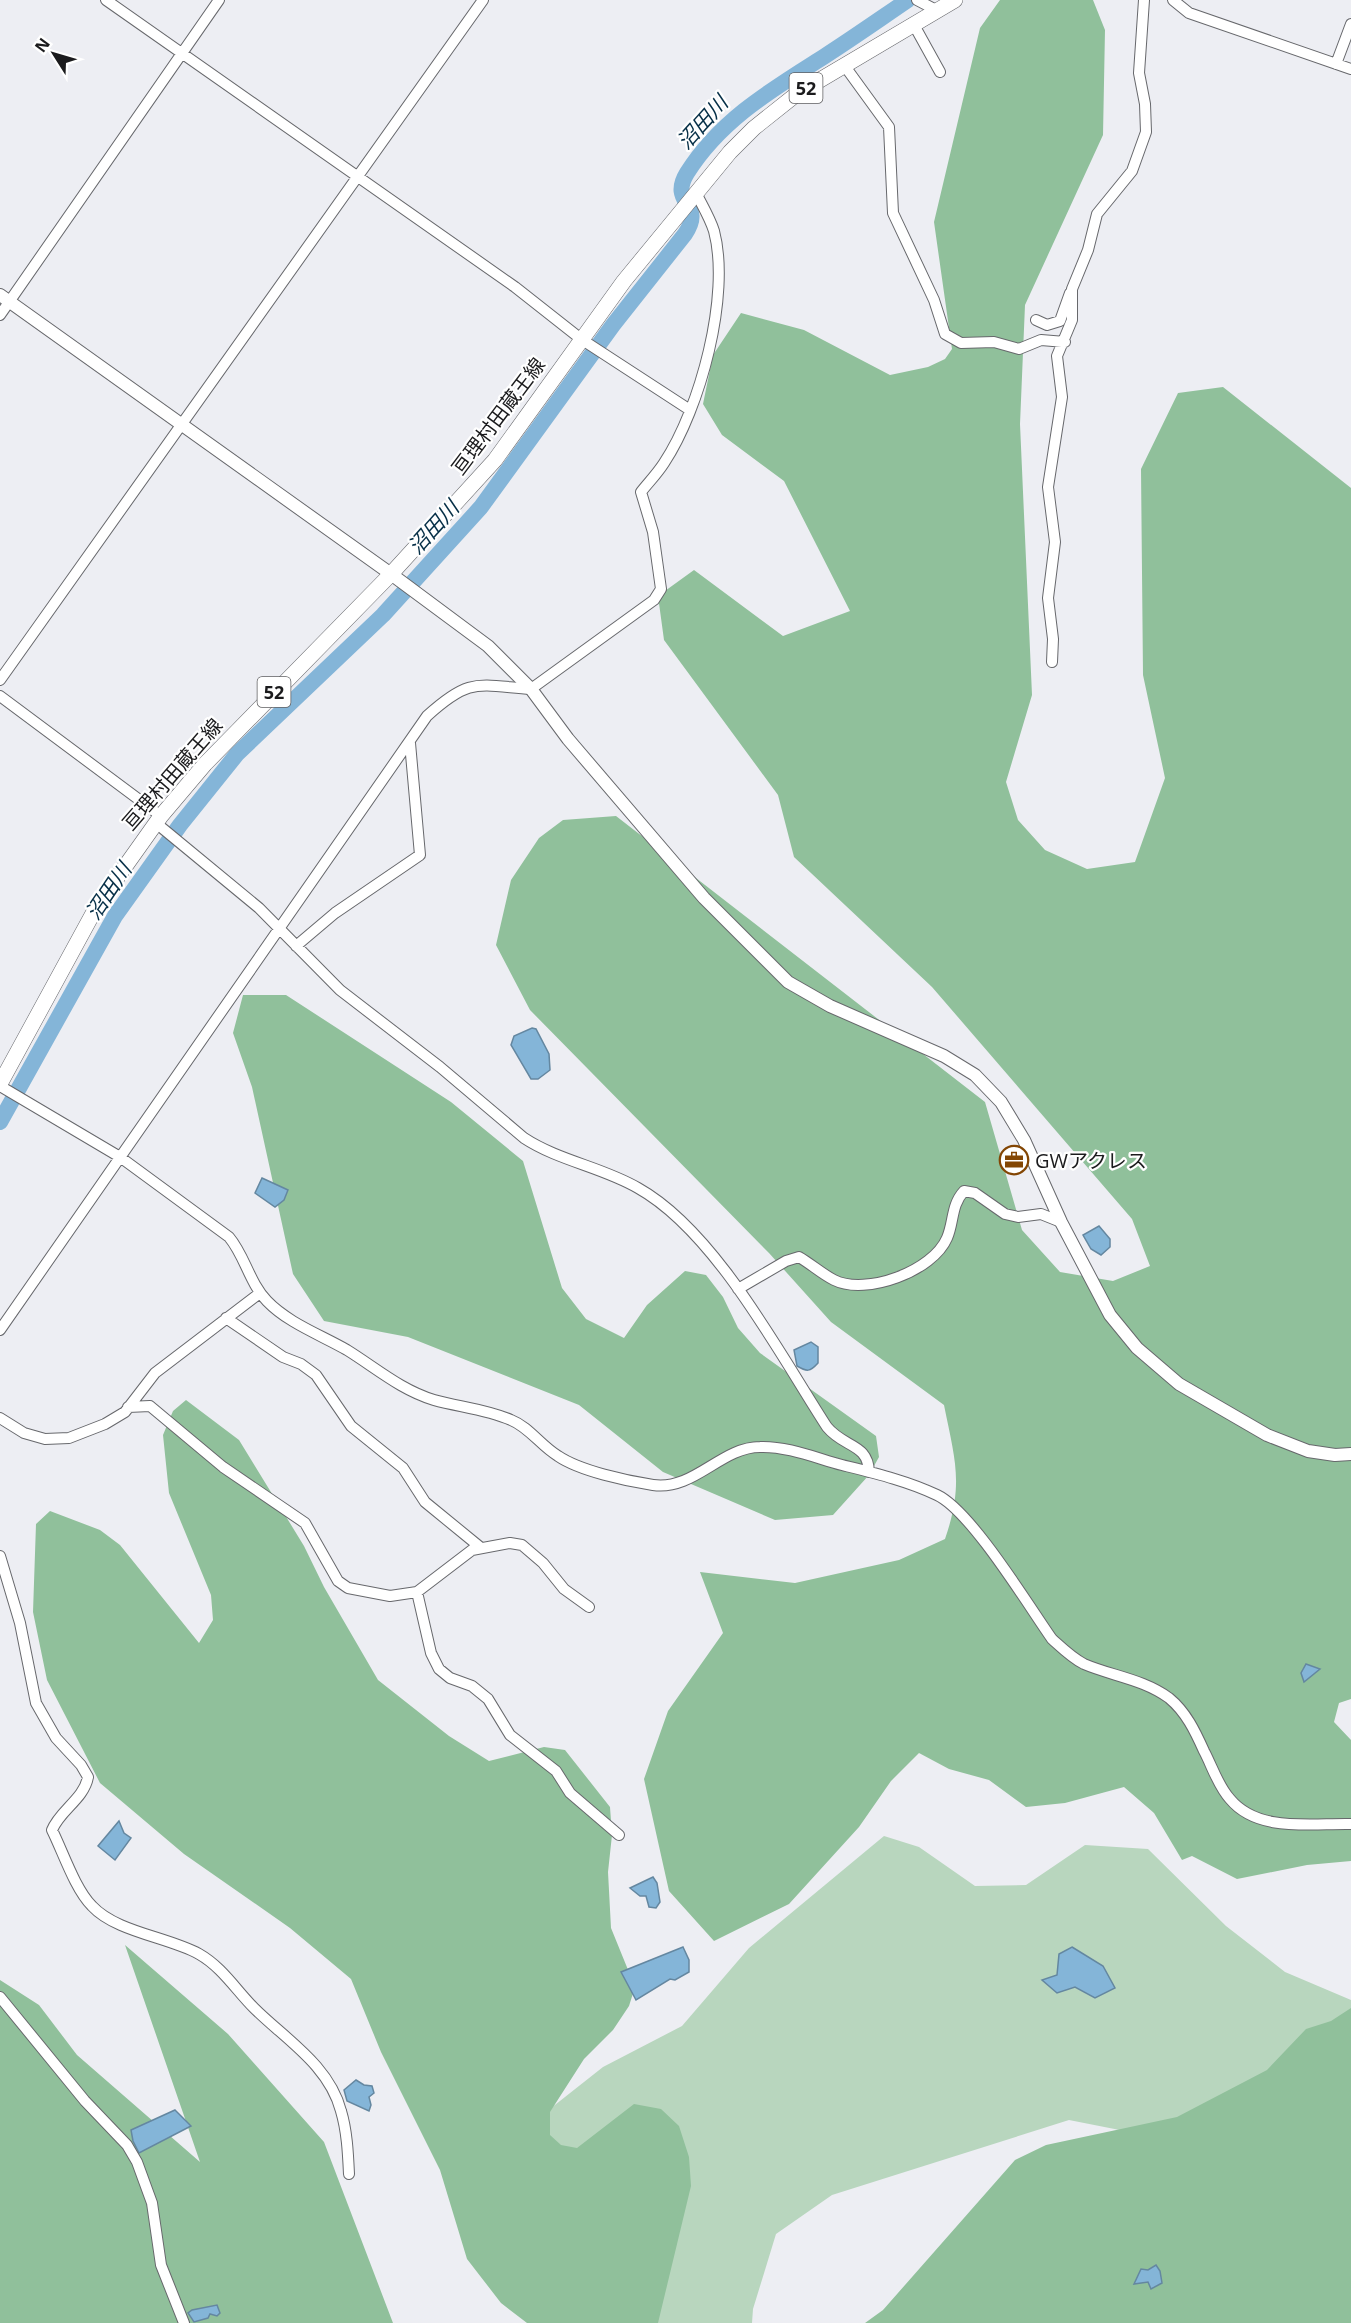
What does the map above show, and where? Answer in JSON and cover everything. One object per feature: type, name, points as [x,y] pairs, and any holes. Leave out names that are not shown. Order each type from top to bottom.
[{"type":"main road","name":"亘理村田蔵王線","points":[[1,1079],[97,906],[159,820],[241,726],[391,574],[495,460],[624,281],[754,128],[791,98],[955,0]]},
{"type":"street","points":[[106,0],[515,287],[581,339],[690,410]]},
{"type":"street","points":[[0,315],[4,299],[219,0]]},
{"type":"street","points":[[0,680],[483,0]]},
{"type":"street","points":[[1036,320],[1047,325],[1060,321],[1088,250],[1097,214],[1132,171],[1146,132],[1145,104],[1139,73],[1144,0]]},
{"type":"street","points":[[1173,0],[1189,13],[1351,69]]},
{"type":"street","points":[[918,1],[938,11]]},
{"type":"street","points":[[1336,64],[1351,24]]},
{"type":"street","points":[[914,25],[940,72]]},
{"type":"street","points":[[844,65],[889,127],[893,213],[934,300],[945,334],[961,343],[994,342],[1018,349],[1041,340],[1065,342]]},
{"type":"street","points":[[0,1330],[428,716],[462,689],[473,684],[531,689],[654,600],[661,589],[653,532],[641,492],[664,463],[690,410],[701,379],[713,330],[720,286],[714,230],[690,201]]},
{"type":"street","points":[[1052,663],[1053,639],[1048,598],[1055,542],[1048,487],[1062,397],[1057,356],[1065,342],[1072,320],[1072,289]]},
{"type":"street","points":[[4,299],[183,424],[488,646],[531,689],[567,739],[678,869],[754,950],[788,982],[830,1006],[944,1056],[975,1076],[1001,1102],[1024,1140],[1060,1221],[1110,1315],[1137,1348],[1179,1384],[1268,1435],[1308,1450],[1335,1455],[1351,1454]]},
{"type":"street","points":[[0,696],[159,820],[279,929],[340,990],[440,1067],[524,1138],[536,1146],[640,1188],[671,1212],[738,1289],[827,1427],[835,1436],[864,1452],[868,1459],[869,1472]]},
{"type":"street","points":[[296,946],[335,913],[420,855],[410,741]]},
{"type":"street","points":[[1,1079],[120,1157],[228,1237],[237,1247],[260,1293],[288,1317],[349,1351],[388,1379],[433,1400],[485,1410],[513,1420],[556,1456],[601,1472],[656,1485],[671,1485],[689,1479],[744,1449],[759,1447],[789,1451],[869,1472],[938,1496],[963,1515],[1052,1639],[1068,1654],[1084,1664],[1154,1689],[1180,1708],[1191,1724],[1229,1799],[1242,1810],[1260,1820],[1278,1823],[1351,1824]]},
{"type":"street","points":[[738,1289],[786,1261],[799,1257],[834,1280],[850,1285],[892,1280],[922,1266],[936,1255],[947,1239],[954,1207],[964,1191],[975,1193],[1005,1214],[1018,1218],[1041,1214],[1060,1221]]},
{"type":"street","points":[[0,1418],[24,1433],[45,1439],[69,1438],[105,1424],[129,1407],[155,1373],[260,1293]]},
{"type":"street","points":[[226,1318],[283,1357],[301,1364],[316,1375],[351,1426],[403,1468],[425,1502],[480,1547]]},
{"type":"street","points":[[129,1407],[150,1406],[223,1467],[305,1523],[338,1581],[348,1588],[390,1596],[417,1592],[457,1560],[480,1547],[510,1543],[522,1545],[543,1563],[564,1588],[589,1607]]},
{"type":"street","points":[[0,1556],[20,1623],[36,1703],[56,1738],[81,1765],[88,1777],[82,1792],[56,1820],[52,1830],[82,1892],[92,1907],[113,1921],[201,1955],[222,1972],[254,2008],[301,2050],[333,2090],[341,2109],[349,2174]]},
{"type":"street","points":[[417,1592],[431,1653],[439,1670],[450,1678],[472,1686],[488,1699],[510,1734],[556,1772],[570,1793],[618,1835]]},
{"type":"street","points":[[0,1997],[85,2101],[127,2145],[137,2162],[152,2203],[161,2265],[184,2323]]},
{"type":"green space","points":[[1000,0],[1093,0],[1105,30],[1103,135],[1025,305],[1020,424],[1032,695],[1006,782],[1018,820],[1045,850],[1087,869],[1135,862],[1165,778],[1143,675],[1141,469],[1178,393],[1223,387],[1351,488],[1351,1699],[1339,1703],[1334,1722],[1351,1740],[1351,1861],[1307,1865],[1237,1879],[1192,1856],[1182,1860],[1154,1813],[1124,1787],[1065,1803],[1026,1807],[989,1780],[949,1769],[919,1753],[891,1781],[859,1827],[789,1904],[714,1941],[669,1891],[644,1779],[668,1711],[723,1633],[700,1572],[795,1583],[899,1560],[945,1539],[954,1503],[956,1472],[944,1405],[831,1322],[769,1253],[530,1010],[496,945],[511,880],[539,838],[563,820],[616,816],[985,1102],[1022,1230],[1060,1272],[1113,1281],[1150,1266],[1132,1219],[932,987],[794,857],[778,795],[664,640],[658,596],[694,570],[783,636],[850,611],[784,481],[722,435],[703,404],[713,355],[741,313],[804,330],[890,375],[928,367],[945,359],[952,349],[934,222],[980,28]]},
{"type":"green space","points":[[243,995],[286,995],[451,1102],[523,1161],[562,1288],[586,1319],[624,1338],[647,1305],[685,1271],[706,1275],[723,1297],[738,1328],[760,1353],[876,1436],[879,1457],[869,1475],[833,1515],[775,1520],[663,1472],[579,1405],[408,1337],[324,1321],[293,1274],[252,1087],[233,1033]]},
{"type":"green space","points":[[186,1400],[239,1440],[304,1546],[324,1587],[378,1680],[449,1736],[489,1761],[544,1747],[565,1750],[610,1807],[612,1835],[608,1872],[611,1928],[635,1987],[629,2006],[613,2030],[584,2059],[550,2112],[550,2135],[561,2145],[577,2148],[634,2104],[661,2109],[679,2126],[689,2157],[691,2186],[658,2323],[527,2323],[501,2303],[467,2259],[440,2170],[381,2052],[351,1979],[290,1928],[184,1854],[100,1783],[47,1680],[33,1612],[36,1524],[50,1511],[100,1530],[120,1545],[199,1643],[213,1620],[211,1595],[169,1493],[163,1435],[173,1411]]},
{"type":"green space","points":[[884,1836],[919,1847],[975,1886],[1026,1885],[1085,1845],[1148,1849],[1226,1926],[1285,1972],[1351,2000],[1351,2115],[1236,2153],[1069,2120],[832,2195],[776,2234],[753,2309],[752,2323],[544,2323],[508,2142],[603,2067],[682,2026],[749,1948]]},
{"type":"green space","points":[[125,1945],[228,2034],[324,2142],[393,2323],[0,2323],[0,1980],[39,2005],[77,2055],[200,2162]]},
{"type":"green space","points":[[1351,2008],[1351,2323],[865,2323],[883,2310],[1015,2160],[1046,2145],[1177,2117],[1267,2070],[1306,2029],[1331,2021]]},
{"type":"water","points":[[532,1028],[536,1029],[549,1054],[550,1070],[538,1079],[531,1079],[511,1045],[514,1036]]},
{"type":"water","points":[[262,1178],[288,1190],[284,1200],[275,1207],[255,1193]]},
{"type":"water","points":[[1099,1226],[1110,1239],[1110,1247],[1101,1255],[1091,1249],[1083,1235]]},
{"type":"water","points":[[811,1342],[818,1347],[818,1363],[806,1370],[797,1366],[794,1350]]},
{"type":"water","points":[[1306,1664],[1320,1669],[1304,1682],[1301,1673]]},
{"type":"water","points":[[119,1821],[124,1833],[131,1838],[115,1860],[98,1846]]},
{"type":"water","points":[[653,1877],[657,1883],[660,1902],[656,1908],[649,1907],[646,1896],[640,1896],[630,1888]]},
{"type":"water","points":[[683,1947],[689,1960],[689,1972],[675,1980],[670,1979],[636,2000],[621,1972]]},
{"type":"water","points":[[1072,1947],[1103,1966],[1115,1988],[1095,1998],[1075,1987],[1057,1993],[1042,1980],[1057,1975],[1059,1954]]},
{"type":"water","points":[[356,2080],[364,2085],[372,2086],[374,2093],[369,2097],[371,2105],[369,2111],[347,2101],[344,2090]]},
{"type":"water","points":[[175,2110],[191,2126],[139,2153],[131,2130]]},
{"type":"water","points":[[1156,2265],[1160,2271],[1162,2283],[1151,2289],[1148,2282],[1134,2284],[1141,2269],[1148,2270]]},
{"type":"water","points":[[217,2305],[220,2313],[217,2316],[210,2314],[208,2318],[194,2322],[188,2313],[192,2310]]},
{"type":"waterway","name":"沼田川","points":[[0,1122],[115,916],[180,825],[237,754],[383,615],[481,507],[613,325],[685,234],[692,216],[684,198],[682,183],[701,154],[732,121],[767,93],[908,0]]},
{"type":"place","name":"GWアクレス","points":[[1014,1160]]}]
